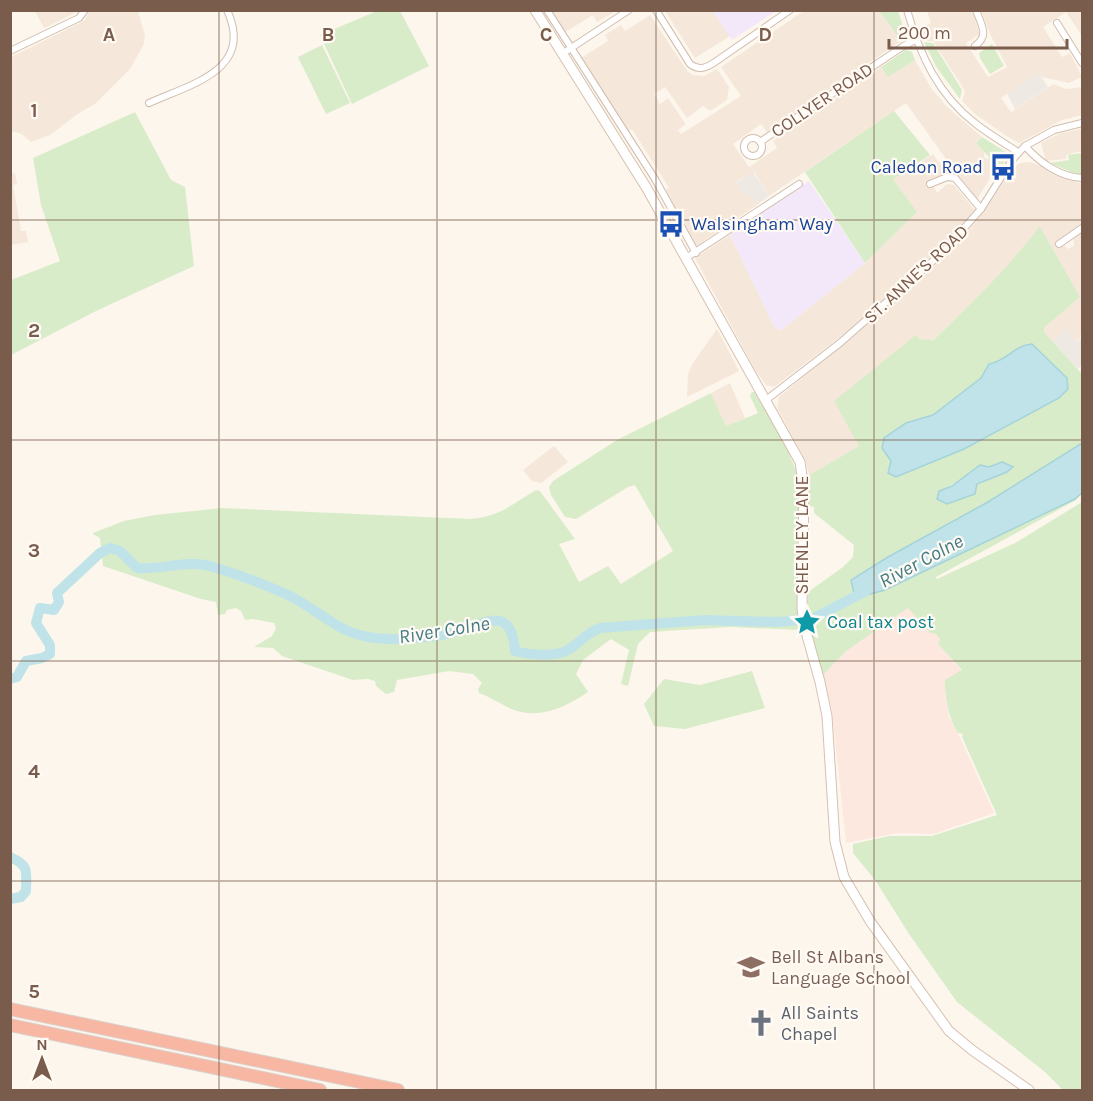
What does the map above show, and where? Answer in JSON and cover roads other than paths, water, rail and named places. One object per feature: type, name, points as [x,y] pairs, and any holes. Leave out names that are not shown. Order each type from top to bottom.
[{"type":"highway","points":[[10,1008],[398,1090]]},
{"type":"highway","points":[[10,1025],[320,1090]]},
{"type":"main road","name":"SHENLEY LANE","points":[[535,10],[646,187],[800,462],[804,489],[802,608],[804,625],[827,716],[836,842],[844,877],[870,921],[950,1031],[972,1050],[1029,1090]]},
{"type":"street","points":[[10,51],[79,18],[85,10]]},
{"type":"street","points":[[149,103],[200,80],[223,66],[231,53],[235,40],[233,24],[227,10]]},
{"type":"street","points":[[547,10],[655,178],[696,253]]},
{"type":"street","points":[[562,54],[629,10]]},
{"type":"street","points":[[656,10],[690,64],[702,69],[790,10]]},
{"type":"street","points":[[907,10],[915,40],[932,74],[954,104],[976,124],[1018,152]]},
{"type":"street","points":[[975,46],[983,40],[984,35],[976,10]]},
{"type":"street","points":[[1057,23],[1083,63]]},
{"type":"street","name":"COLLYER ROAD","points":[[760,142],[915,40]]},
{"type":"street","name":"ST. ANNE'S ROAD","points":[[766,399],[840,344],[919,276],[955,240],[981,209],[1018,152],[1054,130],[1083,123]]},
{"type":"street","points":[[1025,146],[1042,163],[1075,177],[1083,178]]},
{"type":"street","points":[[930,184],[950,177],[958,180],[969,197],[981,209]]},
{"type":"street","points":[[686,258],[799,183]]},
{"type":"street","points":[[1059,244],[1083,228]]},
{"type":"water","points":[[1032,344],[1067,378],[1068,389],[1059,398],[964,449],[896,477],[888,473],[891,461],[882,448],[884,438],[906,423],[933,415],[981,378],[989,364],[1020,347]]},
{"type":"water","points":[[1082,443],[1082,493],[1075,499],[885,590],[855,598],[851,580],[988,502]]},
{"type":"water","points":[[1002,462],[1013,467],[1007,472],[977,484],[975,494],[947,504],[937,499],[939,491],[952,486],[980,465],[989,467]]},
{"type":"waterway","name":"River Colne","points":[[10,679],[17,677],[26,661],[50,654],[50,645],[36,623],[40,608],[54,610],[59,602],[57,593],[100,553],[110,548],[120,551],[137,568],[195,564],[231,573],[286,594],[344,629],[371,638],[428,637],[451,633],[482,623],[500,621],[507,626],[512,635],[515,651],[527,654],[563,652],[600,628],[705,620],[777,622],[812,619],[866,591]]},
{"type":"waterway","name":"River Colne","points":[[10,857],[21,863],[26,870],[26,891],[21,897],[10,899]]},
{"type":"place","name":"Caledon Road","points":[[1003,167]]},
{"type":"place","name":"Walsingham Way","points":[[671,224]]},
{"type":"place","name":"Coal tax post","points":[[807,622]]},
{"type":"place","name":"Bell St Albans Language School","points":[[751,967]]},
{"type":"place","name":"All Saints Chapel","points":[[761,1023]]}]
